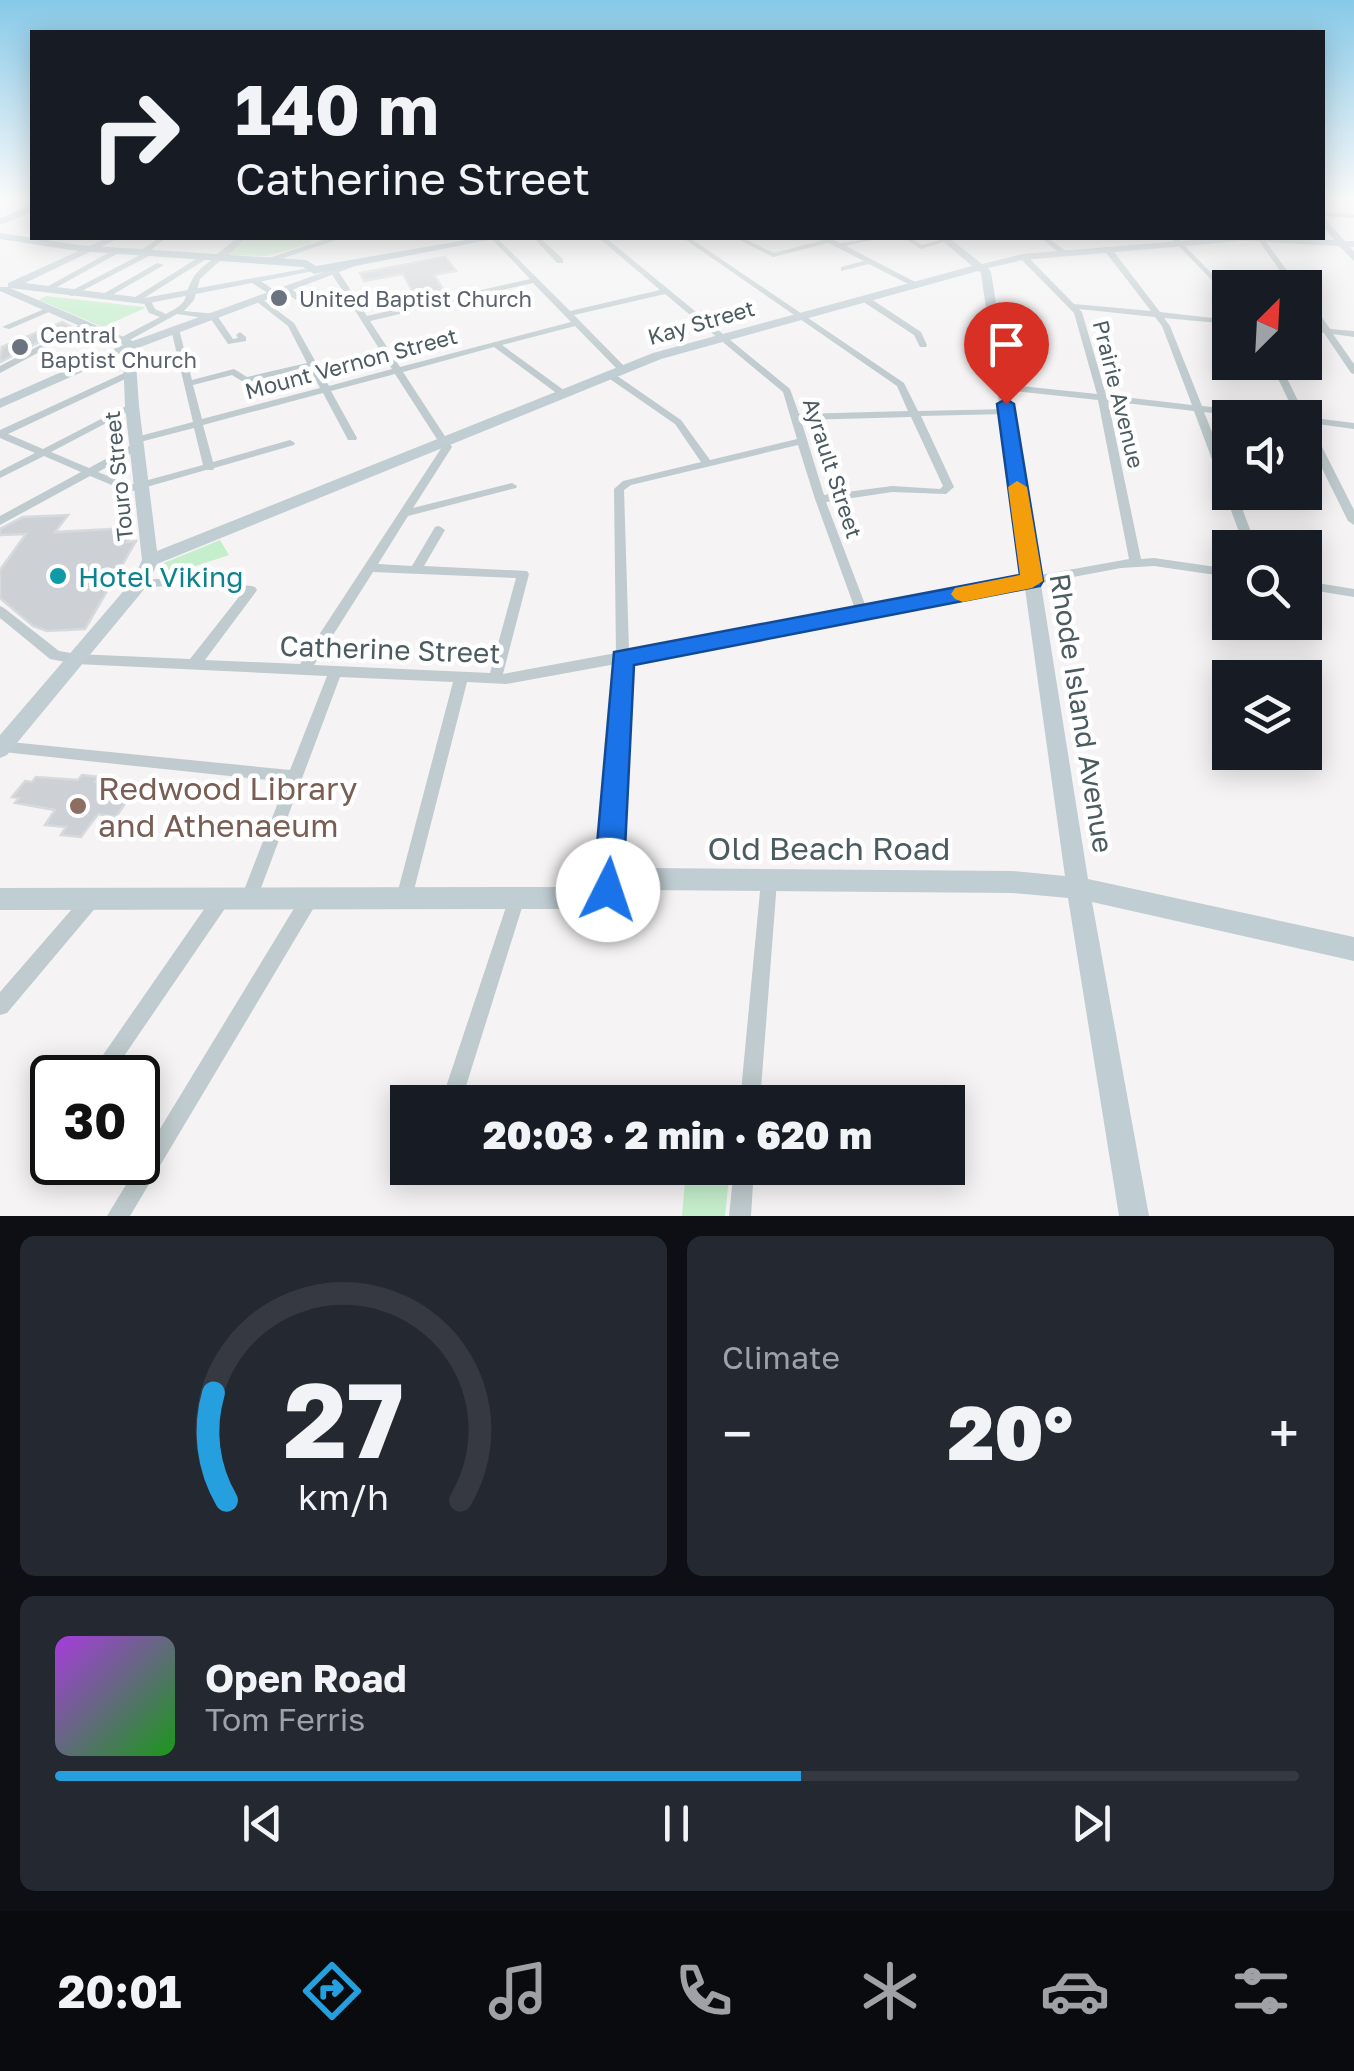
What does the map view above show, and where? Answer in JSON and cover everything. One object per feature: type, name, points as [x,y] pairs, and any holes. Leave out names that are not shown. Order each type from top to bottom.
[{"type":"main road","points":[[193,255],[268,260],[297,257],[314,270],[398,255]]},
{"type":"street","points":[[5,287],[78,255]]},
{"type":"street","points":[[30,300],[101,255]]},
{"type":"street","points":[[69,294],[142,255]]},
{"type":"street","points":[[297,257],[302,255]]},
{"type":"street","points":[[510,255],[573,319],[616,373],[678,422],[708,464]]},
{"type":"street","points":[[554,255],[560,261]]},
{"type":"street","name":"Ayrault Street","points":[[622,255],[786,391],[862,612]]},
{"type":"street","points":[[711,255],[901,385],[948,487],[942,492],[892,489],[820,499]]},
{"type":"street","points":[[858,255],[917,285]]},
{"type":"street","points":[[965,255],[981,268]]},
{"type":"street","name":"Kay Street","points":[[150,560],[616,373],[864,299],[1023,258],[1058,255]]},
{"type":"street","points":[[1115,255],[1160,314],[1212,443]]},
{"type":"street","points":[[1192,255],[1212,277]]},
{"type":"street","points":[[174,320],[190,300],[196,278],[214,256]]},
{"type":"street","points":[[133,301],[214,256]]},
{"type":"street","name":"Prairie Avenue","points":[[1023,258],[1075,306],[1102,397],[1136,562]]},
{"type":"street","points":[[844,269],[870,261]]},
{"type":"street","points":[[0,404],[174,320],[212,316],[362,262]]},
{"type":"street","points":[[102,297],[160,265]]},
{"type":"street","name":"Rhode Island Avenue","points":[[981,268],[986,272],[1078,888],[1134,1216]]},
{"type":"street","points":[[5,287],[147,301],[314,270]]},
{"type":"street","points":[[303,671],[444,454],[446,441],[334,272]]},
{"type":"street","points":[[367,319],[535,280]]},
{"type":"street","points":[[255,281],[299,298]]},
{"type":"street","points":[[5,287],[126,344]]},
{"type":"street","name":"Mount Vernon Street","points":[[0,521],[136,443],[496,345],[667,292]]},
{"type":"street","points":[[259,299],[291,325],[352,438]]},
{"type":"street","points":[[864,299],[918,334],[923,345]]},
{"type":"street","points":[[147,301],[152,312],[174,320]]},
{"type":"street","points":[[1075,306],[1212,320]]},
{"type":"street","points":[[6,327],[52,309]]},
{"type":"street","points":[[212,316],[230,342],[242,339],[240,335]]},
{"type":"street","points":[[174,320],[210,468]]},
{"type":"street","points":[[1322,323],[1354,371]]},
{"type":"street","points":[[0,370],[88,324]]},
{"type":"street","points":[[1322,331],[1354,334]]},
{"type":"street","name":"Touro Street","points":[[126,344],[150,560]]},
{"type":"street","points":[[496,345],[562,393]]},
{"type":"street","points":[[189,383],[234,372],[245,380],[314,364]]},
{"type":"street","points":[[0,434],[132,372]]},
{"type":"street","points":[[1004,387],[1212,409]]},
{"type":"street","points":[[0,476],[132,406]]},
{"type":"street","points":[[794,416],[1007,411]]},
{"type":"street","points":[[1322,422],[1354,426]]},
{"type":"street","points":[[0,434],[118,487],[140,488],[290,443]]},
{"type":"street","points":[[608,890],[623,658],[619,489],[627,483],[802,441]]},
{"type":"street","points":[[1322,456],[1354,521]]},
{"type":"street","points":[[404,514],[512,486]]},
{"type":"street","points":[[416,569],[439,530]]},
{"type":"street","points":[[2,748],[140,583],[150,560]]},
{"type":"street","name":"Catherine Street","points":[[76,659],[496,680],[1136,562],[1212,572]]},
{"type":"street","points":[[369,568],[523,574],[496,680]]},
{"type":"street","points":[[140,583],[180,582],[252,590],[194,664]]},
{"type":"street","points":[[1322,588],[1354,593]]},
{"type":"street","points":[[0,611],[55,655],[76,659]]},
{"type":"street","points":[[249,898],[335,673]]},
{"type":"street","points":[[404,898],[461,679]]},
{"type":"street","points":[[2,748],[296,778]]},
{"type":"street","name":"Old Beach Road","points":[[0,899],[590,897],[644,879],[1014,882],[1078,888],[1354,948]]},
{"type":"street","points":[[751,1085],[769,880]]},
{"type":"street","points":[[113,1055],[222,898]]},
{"type":"street","points":[[118,1216],[310,898]]},
{"type":"street","points":[[456,1085],[517,898]]},
{"type":"street","points":[[0,1006],[90,900]]},
{"type":"street","points":[[740,1216],[743,1185]]},
{"type":"green space","points":[[46,296],[145,308],[103,327],[39,300]]},
{"type":"green space","points":[[220,540],[229,555],[163,577],[164,563]]},
{"type":"green space","points":[[685,1185],[728,1185],[725,1216],[682,1216]]},
{"type":"building","points":[[445,257],[456,271],[434,275],[446,294],[418,301],[403,274],[364,281],[360,273]]},
{"type":"building","points":[[62,322],[70,326],[0,362],[2,347]]},
{"type":"building","name":"Hotel Viking","points":[[68,515],[55,532],[129,528],[127,542],[136,541],[85,629],[47,631],[33,626],[0,598],[0,570],[26,534],[0,535],[0,529],[23,517]]},
{"type":"building","name":"Redwood Library and Athenaeum","points":[[82,775],[99,777],[95,782],[135,789],[116,817],[98,814],[81,837],[61,835],[66,827],[45,825],[55,810],[15,803],[19,798],[12,797],[25,781],[32,782],[36,777],[78,780]]},
{"type":"slow traffic","points":[[963,594],[1032,581],[1017,487]]},
{"type":"place","name":"United Baptist Church","points":[[279,298]]},
{"type":"place","name":"Central Baptist Church","points":[[20,347]]},
{"type":"place","name":"Hotel Viking","points":[[58,576]]},
{"type":"place","name":"Redwood Library and Athenaeum","points":[[78,806]]},
{"type":"route","points":[[608,890],[623,658],[1032,581],[1006,404]]}]
